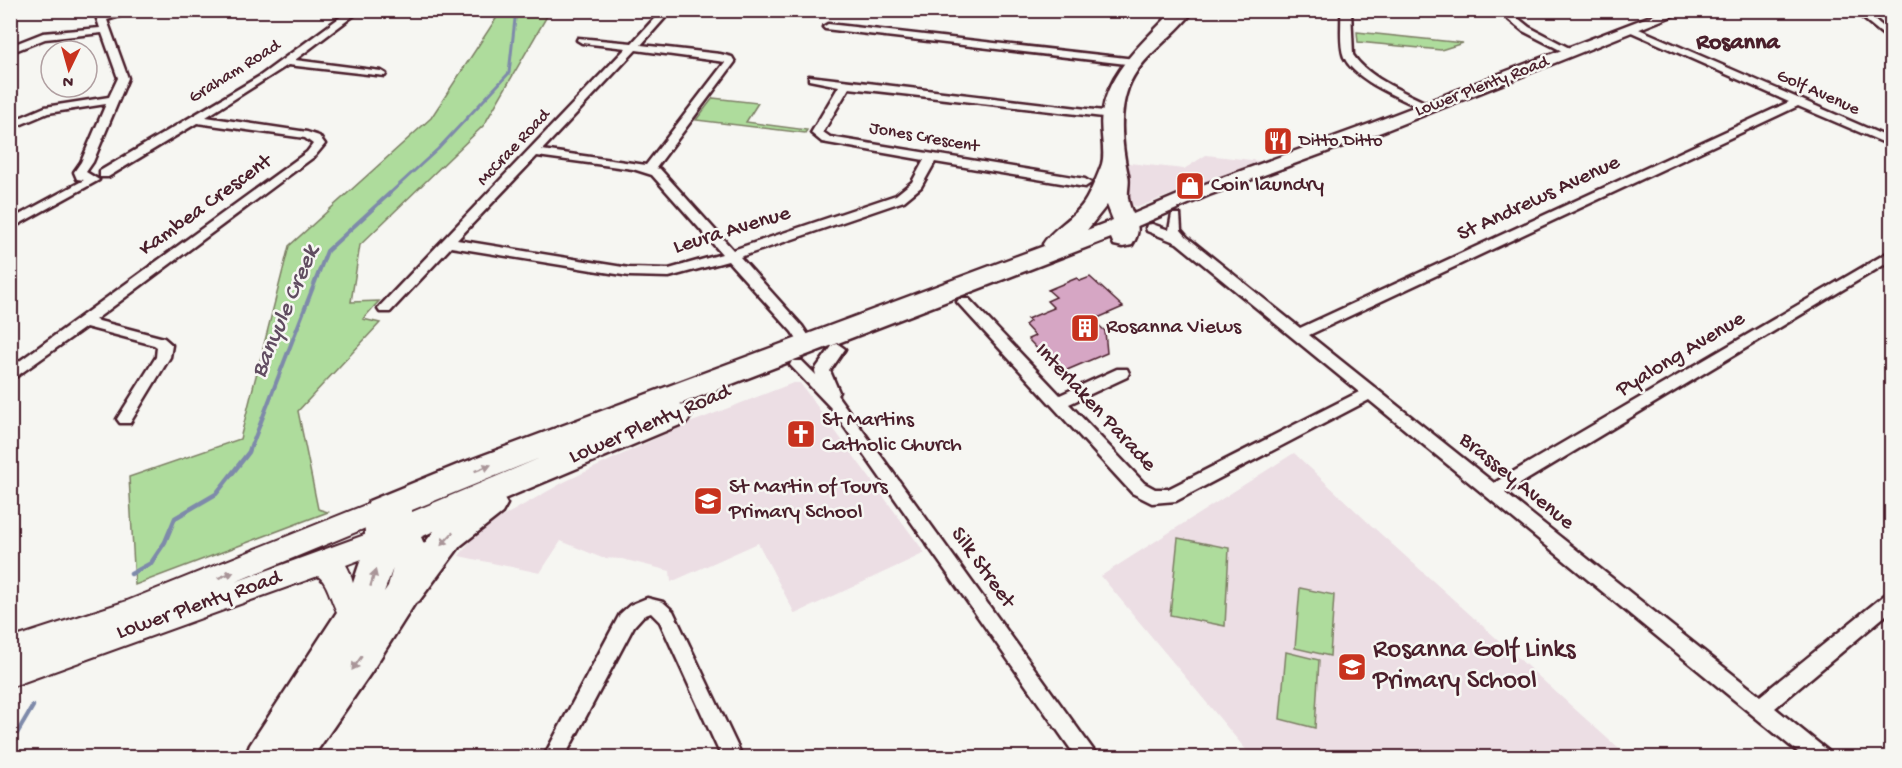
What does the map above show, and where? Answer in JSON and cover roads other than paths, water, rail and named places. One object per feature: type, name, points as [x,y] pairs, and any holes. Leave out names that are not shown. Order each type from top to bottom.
[{"type":"highway","points":[[1119,234],[1116,200],[1117,176],[1113,165],[1112,115],[1118,87],[1136,62],[1185,10]]},
{"type":"highway","points":[[1113,165],[1089,215],[1091,219],[1119,234]]},
{"type":"highway","points":[[1020,266],[1068,235],[1091,211]]},
{"type":"highway","name":"Lower Plenty Road","points":[[390,522],[429,490],[802,354],[1068,247],[1119,234]]},
{"type":"highway","name":"Lower Plenty Road","points":[[390,522],[463,504],[802,354],[838,349],[1094,254],[1119,234]]},
{"type":"highway","points":[[1068,247],[1084,248],[1094,254]]},
{"type":"highway","points":[[264,758],[374,614],[424,567],[455,531],[546,469]]},
{"type":"highway","points":[[429,490],[425,501],[428,507],[463,504]]},
{"type":"highway","points":[[289,758],[374,614],[371,584],[390,522]]},
{"type":"main road","name":"Lower Plenty Road","points":[[1119,234],[1203,191],[1284,163],[1680,10]]},
{"type":"main road","name":"Lower Plenty Road","points":[[1119,234],[1152,228],[1243,186],[1284,163]]},
{"type":"main road","name":"Lower Plenty Road","points":[[10,673],[322,564],[390,522]]},
{"type":"main road","name":"Lower Plenty Road","points":[[10,653],[390,522]]},
{"type":"main road","points":[[322,564],[337,574],[342,583],[344,600],[374,614]]},
{"type":"street","points":[[93,173],[123,74],[101,14],[134,10]]},
{"type":"street","name":"Graham Road","points":[[10,225],[61,196],[93,173],[129,157],[287,62],[357,10]]},
{"type":"street","name":"McCrae Road","points":[[385,309],[668,10]]},
{"type":"street","points":[[1346,10],[1348,55],[1352,61],[1369,74],[1428,108]]},
{"type":"street","points":[[1501,10],[1526,29],[1572,52]]},
{"type":"street","points":[[1857,10],[1892,39]]},
{"type":"street","points":[[828,27],[1136,62]]},
{"type":"street","name":"Golf Avenue","points":[[1632,29],[1892,143]]},
{"type":"street","points":[[10,50],[43,36],[107,30]]},
{"type":"street","points":[[535,152],[649,169],[730,62],[720,57],[582,40]]},
{"type":"street","points":[[287,62],[381,74]]},
{"type":"street","name":"Jones Crescent","points":[[813,78],[846,84],[1112,115]]},
{"type":"street","name":"Jones Crescent","points":[[846,84],[817,132],[826,140],[1084,183]]},
{"type":"street","points":[[10,126],[45,111],[114,100]]},
{"type":"street","name":"St Andrews Avenue","points":[[1298,335],[1797,102]]},
{"type":"street","name":"Kambea Crescent","points":[[10,376],[311,154],[319,144],[315,138],[307,135],[194,119]]},
{"type":"street","name":"Leura Avenue","points":[[448,243],[649,274],[687,270],[900,198],[917,184],[931,158]]},
{"type":"street","name":"Silk Street","points":[[649,169],[662,178],[797,329],[802,354],[1089,758]]},
{"type":"street","points":[[1176,217],[1175,230],[1182,240]]},
{"type":"street","name":"Brassey Avenue","points":[[1152,228],[1182,240],[1821,758]]},
{"type":"street","name":"Pyalong Avenue","points":[[1493,492],[1892,254]]},
{"type":"street","name":"Interlaken Parade","points":[[964,302],[1143,492],[1152,496],[1165,497],[1370,393]]},
{"type":"street","points":[[83,322],[159,341],[165,345],[163,357],[125,419]]},
{"type":"street","name":"Silk Street","points":[[837,405],[822,371],[838,349]]},
{"type":"street","points":[[1059,402],[1122,373]]},
{"type":"street","points":[[1760,708],[1892,599]]},
{"type":"street","points":[[553,758],[625,624],[636,611],[647,605],[660,608],[667,616],[733,758]]},
{"type":"waterway","name":"Banyule Creek","points":[[389,194],[438,149],[509,73],[516,10]]},
{"type":"waterway","name":"Banyule Creek","points":[[252,445],[327,251],[390,193]]},
{"type":"waterway","name":"Banyule Creek","points":[[131,574],[151,563],[165,542],[175,518],[216,494],[249,452],[252,443]]},
{"type":"waterway","name":"Banyule Creek","points":[[10,745],[33,706]]},
{"type":"place","name":"Ditto Ditto","points":[[1278,141]]},
{"type":"place","name":"Coin laundry","points":[[1190,186]]},
{"type":"place","name":"Rosanna Views","points":[[1085,328]]},
{"type":"place","name":"St Martins Catholic Church","points":[[801,434]]},
{"type":"place","name":"St Martin of Tours Primary School","points":[[708,501]]},
{"type":"place","name":"Rosanna Golf Links Primary School","points":[[1352,667]]},
{"type":"district","name":"Rosanna","points":[[1738,43]]}]
